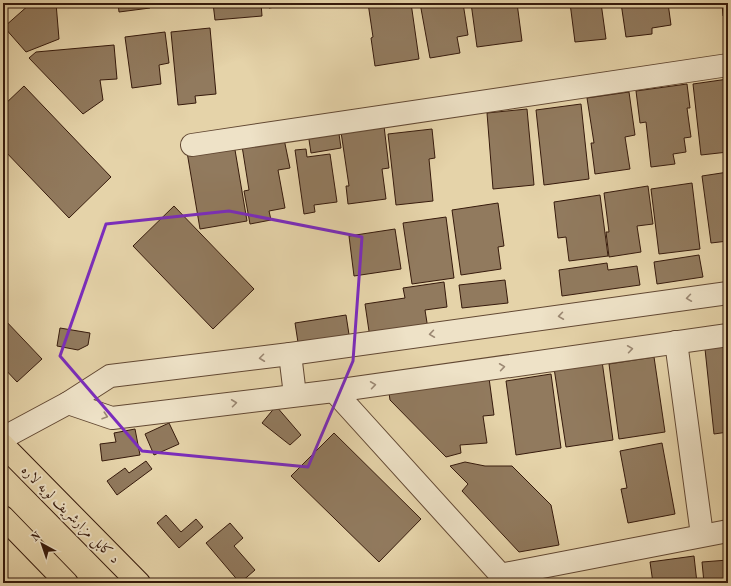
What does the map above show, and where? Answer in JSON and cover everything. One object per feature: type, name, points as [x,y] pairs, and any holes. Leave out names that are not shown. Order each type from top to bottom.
[{"type":"highway","name":"د کابل مزارشریف لویه لاره","points":[[3,445],[139,583]]},
{"type":"highway","points":[[3,517],[66,583]]},
{"type":"street","points":[[192,145],[728,65]]},
{"type":"street","points":[[3,438],[68,403],[110,376],[290,354],[728,293]]},
{"type":"street","points":[[68,403],[112,418],[334,391],[728,335]]},
{"type":"street","points":[[676,342],[702,536]]},
{"type":"street","points":[[290,354],[295,395]]},
{"type":"street","points":[[334,391],[504,579],[728,531]]},
{"type":"highlighted area","points":[[229,211],[362,237],[353,361],[308,467],[142,451],[60,356],[106,224]]},
{"type":"building","points":[[56,3],[59,39],[26,52],[4,27],[30,4]]},
{"type":"building","points":[[118,3],[149,3],[150,8],[119,12]]},
{"type":"building","points":[[213,3],[261,3],[262,16],[215,20]]},
{"type":"building","points":[[268,3],[301,3],[269,8]]},
{"type":"building","points":[[368,3],[411,3],[419,59],[375,66],[371,38],[373,37]]},
{"type":"building","points":[[420,3],[463,3],[468,35],[457,37],[460,53],[430,58]]},
{"type":"building","points":[[471,3],[517,3],[522,41],[477,47]]},
{"type":"building","points":[[570,3],[601,3],[606,39],[575,42]]},
{"type":"building","points":[[621,3],[668,3],[671,25],[652,28],[652,34],[626,37]]},
{"type":"building","points":[[722,3],[728,3],[728,15],[723,16]]},
{"type":"building","points":[[210,28],[216,94],[195,96],[196,103],[178,105],[171,32]]},
{"type":"building","points":[[165,32],[169,63],[159,65],[161,84],[132,88],[125,37]]},
{"type":"building","points":[[114,45],[117,79],[100,80],[103,100],[83,114],[29,58],[36,52]]},
{"type":"building","points":[[728,79],[728,152],[701,155],[693,84]]},
{"type":"building","points":[[687,84],[690,108],[687,108],[691,137],[684,138],[686,152],[673,154],[675,164],[651,167],[646,122],[640,123],[636,91]]},
{"type":"building","points":[[24,86],[111,177],[69,218],[3,149],[3,106]]},
{"type":"building","points":[[629,92],[635,135],[625,137],[630,169],[595,174],[591,143],[594,143],[587,98]]},
{"type":"building","points":[[581,104],[589,179],[544,185],[536,110]]},
{"type":"building","points":[[527,109],[534,185],[493,189],[487,113]]},
{"type":"building","points":[[384,126],[389,168],[382,169],[386,199],[348,204],[346,186],[349,186],[341,132]]},
{"type":"building","points":[[338,127],[341,148],[311,153],[308,133]]},
{"type":"building","points":[[432,129],[435,158],[429,159],[433,201],[396,205],[388,134]]},
{"type":"building","points":[[284,139],[290,168],[278,170],[285,208],[269,211],[271,220],[250,224],[244,191],[249,190],[242,146]]},
{"type":"building","points":[[234,144],[247,221],[200,229],[187,152]]},
{"type":"building","points":[[306,149],[307,157],[330,154],[337,202],[314,205],[315,212],[304,214],[295,150]]},
{"type":"building","points":[[728,172],[728,241],[711,243],[702,176]]},
{"type":"building","points":[[692,183],[700,249],[659,254],[651,189]]},
{"type":"building","points":[[648,186],[653,224],[637,226],[641,252],[609,257],[606,232],[609,232],[604,193]]},
{"type":"building","points":[[600,195],[608,256],[569,261],[566,237],[558,238],[554,202]]},
{"type":"building","points":[[498,203],[504,246],[498,247],[501,269],[461,275],[452,210]]},
{"type":"building","points":[[174,206],[254,289],[213,329],[133,246]]},
{"type":"building","points":[[446,217],[454,278],[412,284],[403,223]]},
{"type":"building","points":[[395,229],[401,269],[354,276],[349,236]]},
{"type":"building","points":[[699,255],[703,277],[657,284],[654,262]]},
{"type":"building","points":[[607,263],[608,270],[637,266],[640,285],[562,296],[559,270]]},
{"type":"building","points":[[505,280],[508,303],[462,308],[459,285]]},
{"type":"building","points":[[444,282],[447,307],[425,310],[428,329],[370,338],[365,304],[405,298],[403,288]]},
{"type":"building","points":[[346,315],[350,341],[299,349],[295,323]]},
{"type":"building","points":[[3,318],[42,359],[17,382],[3,367]]},
{"type":"building","points":[[60,328],[90,333],[88,345],[78,350],[57,346]]},
{"type":"building","points":[[728,346],[728,432],[714,434],[705,349]]},
{"type":"building","points":[[654,357],[665,432],[619,439],[609,364]]},
{"type":"building","points":[[602,361],[613,440],[566,447],[554,368]]},
{"type":"building","points":[[551,374],[561,448],[516,455],[506,381]]},
{"type":"building","points":[[489,378],[494,415],[483,416],[487,443],[460,445],[461,453],[446,457],[390,400],[389,393]]},
{"type":"building","points":[[276,406],[301,435],[290,445],[262,423]]},
{"type":"building","points":[[169,423],[179,444],[154,455],[145,434]]},
{"type":"building","points":[[135,429],[140,455],[102,461],[100,444],[116,442],[114,433]]},
{"type":"building","points":[[334,433],[421,519],[379,562],[291,476]]},
{"type":"building","points":[[662,443],[675,514],[628,523],[621,489],[627,488],[620,451]]},
{"type":"building","points":[[146,461],[152,469],[117,495],[107,481],[125,468],[129,473]]},
{"type":"building","points":[[465,462],[485,466],[512,466],[551,505],[559,545],[519,552],[462,491],[468,484],[450,466]]},
{"type":"building","points":[[166,515],[181,532],[196,519],[203,527],[179,548],[157,523]]},
{"type":"building","points":[[230,523],[243,538],[234,546],[255,570],[240,583],[206,543]]},
{"type":"building","points":[[694,556],[697,583],[653,583],[650,562]]},
{"type":"building","points":[[728,560],[728,583],[704,583],[702,562]]}]
